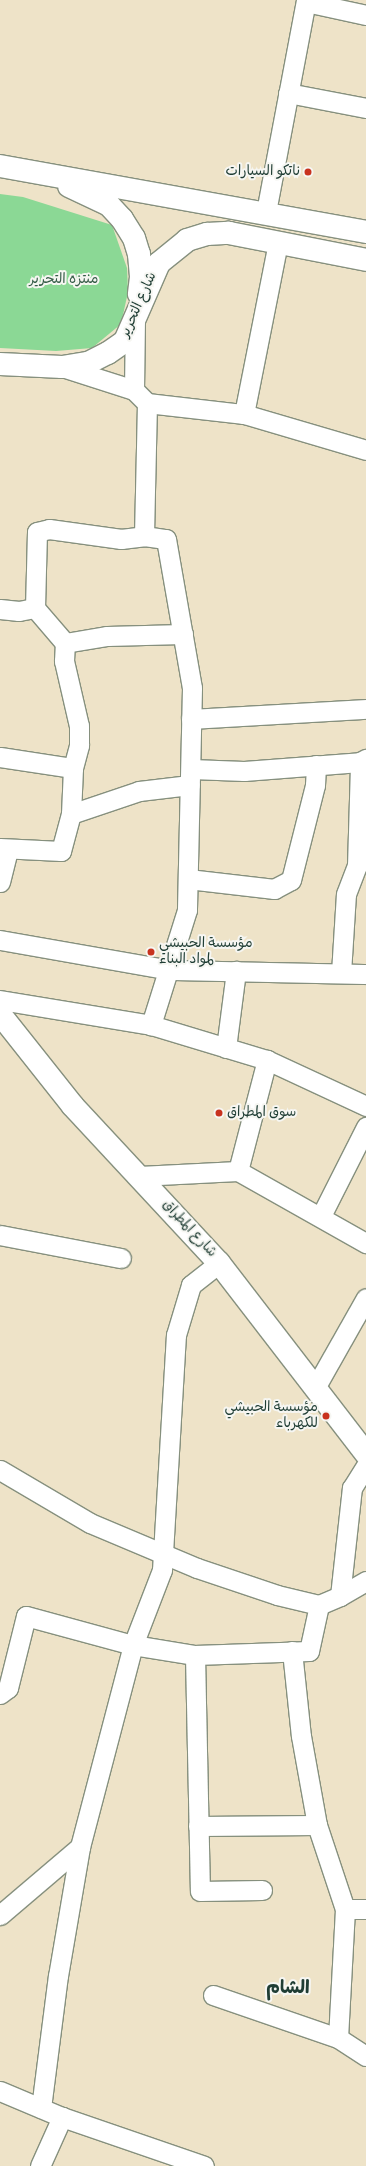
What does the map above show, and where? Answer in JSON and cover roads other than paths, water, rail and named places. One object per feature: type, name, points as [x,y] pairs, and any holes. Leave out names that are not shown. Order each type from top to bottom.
[{"type":"main road","points":[[0,166],[266,212],[366,232]]},
{"type":"main road","points":[[32,172],[90,195],[108,206],[122,219],[134,238],[139,254],[141,277],[135,321]]},
{"type":"main road","name":"شارع التحرير","points":[[0,364],[62,367],[88,363],[108,353],[125,341],[135,321],[149,280],[159,263],[187,240],[206,234],[228,233],[366,260]]},
{"type":"main road","name":"شارع المطراق","points":[[0,1014],[73,1106],[219,1263],[366,1454]]},
{"type":"street","points":[[266,212],[306,1],[366,15]]},
{"type":"street","points":[[288,93],[366,108]]},
{"type":"street","points":[[244,414],[278,243]]},
{"type":"street","points":[[135,321],[141,396],[144,536]]},
{"type":"street","points":[[62,367],[141,396],[244,414],[366,450]]},
{"type":"street","points":[[0,882],[4,849],[61,851],[71,814],[73,768],[80,745],[79,726],[64,661],[65,643],[35,608],[37,532],[49,529],[121,540],[144,536],[166,539],[192,688],[188,910],[171,970],[151,1026]]},
{"type":"street","points":[[0,609],[19,611],[35,608]]},
{"type":"street","points":[[65,643],[107,636],[182,634]]},
{"type":"street","points":[[191,719],[366,709]]},
{"type":"street","points":[[0,757],[73,768]]},
{"type":"street","points":[[71,814],[139,791],[190,777],[363,760],[357,866],[346,894],[341,973]]},
{"type":"street","points":[[188,879],[274,889],[291,880],[314,785],[316,765]]},
{"type":"street","points":[[0,940],[171,970],[366,974]]},
{"type":"street","points":[[226,1048],[236,971]]},
{"type":"street","points":[[0,1000],[151,1026],[267,1060],[366,1106]]},
{"type":"street","points":[[238,1171],[267,1060]]},
{"type":"street","points":[[321,1216],[366,1127]]},
{"type":"street","points":[[139,1176],[238,1171],[321,1216],[366,1243]]},
{"type":"street","points":[[0,1235],[121,1258]]},
{"type":"street","points":[[41,2108],[58,1976],[80,1847],[133,1645],[162,1570],[176,1335],[191,1285],[219,1263]]},
{"type":"street","points":[[315,1388],[366,1298]]},
{"type":"street","points":[[340,1596],[352,1488],[366,1466]]},
{"type":"street","points":[[0,1470],[90,1523],[197,1568],[277,1596],[318,1605],[340,1596],[366,1581]]},
{"type":"street","points":[[0,1694],[8,1688],[26,1616],[133,1645],[195,1655],[309,1651],[318,1605]]},
{"type":"street","points":[[292,1651],[301,1736],[317,1825],[346,1909],[338,2038]]},
{"type":"street","points":[[195,1655],[200,1891],[262,1890]]},
{"type":"street","points":[[198,1826],[317,1825]]},
{"type":"street","points":[[0,1915],[80,1847]]},
{"type":"street","points":[[346,1909],[366,1909]]},
{"type":"street","points":[[213,1995],[338,2038],[366,2056]]},
{"type":"street","points":[[0,2091],[62,2117],[204,2166]]},
{"type":"street","points":[[40,2166],[62,2117]]},
{"type":"place","name":"ناتكو السيارات","points":[[308,172]]},
{"type":"place","name":"مؤسسة الحبيشي لمواد البناء","points":[[151,952]]},
{"type":"place","name":"سوق المطراق","points":[[219,1113]]},
{"type":"place","name":"مؤسسة الحبيشي للكهرباء","points":[[326,1416]]},
{"type":"district","name":"الشام","points":[[288,1990]]},
{"type":"park label","name":"منتزه التحرير","points":[[64,280]]}]
